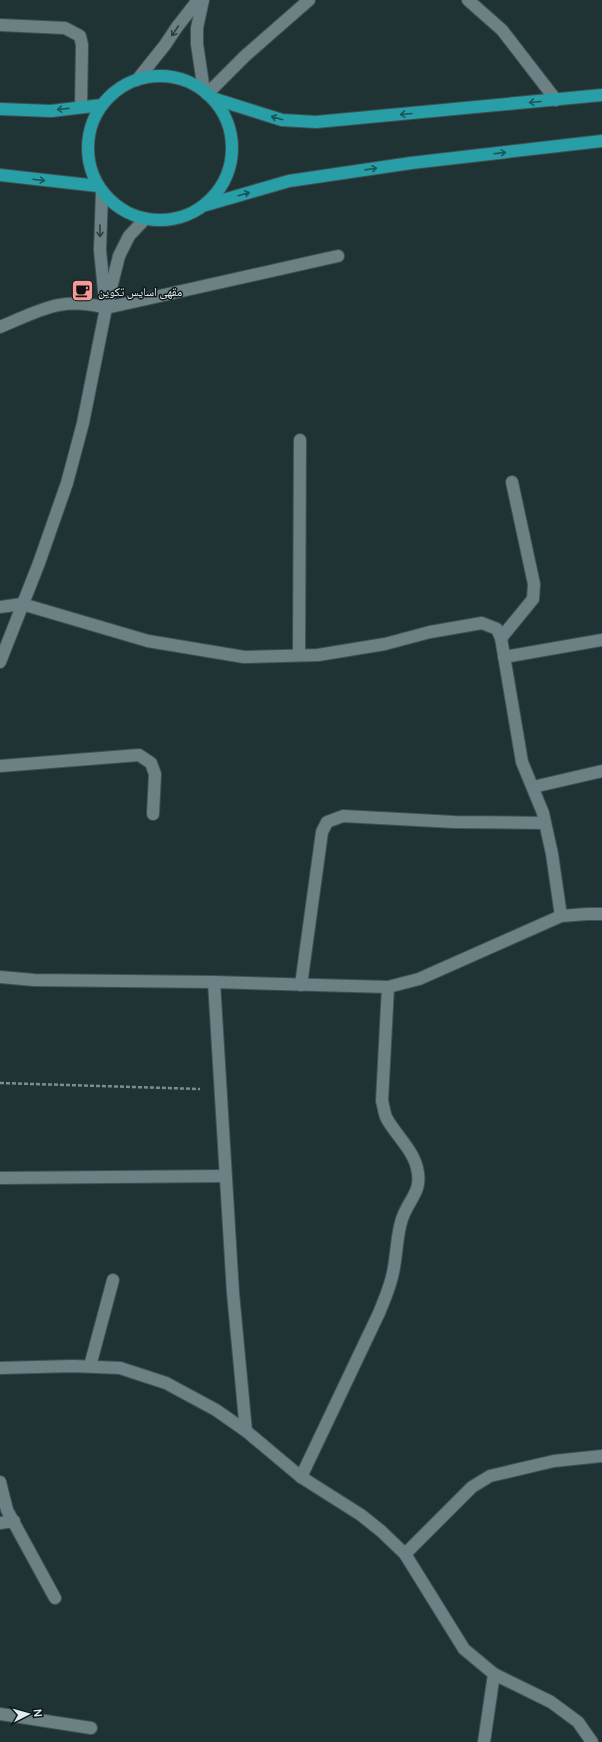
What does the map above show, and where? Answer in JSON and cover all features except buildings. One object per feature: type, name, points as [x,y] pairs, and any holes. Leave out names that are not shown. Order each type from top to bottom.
[{"type":"highway","points":[[208,94],[226,118],[232,141],[230,165],[221,187],[206,204],[190,215],[173,220],[154,221],[120,209],[100,189],[88,159],[90,131],[102,105],[112,94],[123,86],[137,80],[160,76],[172,77],[194,84],[208,94],[282,120],[316,122],[602,95]]},
{"type":"highway","points":[[0,110],[52,111],[102,105]]},
{"type":"highway","points":[[206,204],[289,181],[411,163],[602,141]]},
{"type":"highway","points":[[0,175],[100,189]]},
{"type":"street","points":[[137,80],[198,0]]},
{"type":"street","points":[[203,0],[197,28],[197,44],[208,94]]},
{"type":"street","points":[[208,94],[245,56],[309,0]]},
{"type":"street","points":[[468,0],[502,30],[556,100]]},
{"type":"street","points":[[0,25],[66,28],[80,36],[82,45],[81,108]]},
{"type":"street","points":[[100,189],[100,250],[106,308]]},
{"type":"street","points":[[0,662],[39,563],[67,483],[83,423],[106,308],[120,256],[129,236],[145,219]]},
{"type":"street","points":[[0,327],[49,307],[61,304],[89,304],[106,308],[338,256]]},
{"type":"street","points":[[299,655],[300,440]]},
{"type":"street","points":[[502,638],[533,599],[534,584],[512,482]]},
{"type":"street","points":[[0,607],[22,604],[148,641],[244,657],[318,655],[385,644],[430,632],[482,623],[497,629],[502,638],[504,658],[522,762],[533,788],[545,824],[552,854],[561,916]]},
{"type":"street","points":[[504,658],[602,640]]},
{"type":"street","points":[[0,766],[139,755],[150,763],[155,774],[153,814]]},
{"type":"street","points":[[533,788],[602,771]]},
{"type":"street","points":[[301,985],[322,832],[327,822],[343,816],[454,822],[545,824]]},
{"type":"street","points":[[0,977],[34,980],[214,982],[388,987],[419,979],[561,916],[602,914]]},
{"type":"street","points":[[214,982],[233,1293],[246,1431]]},
{"type":"street","points":[[301,1477],[389,1289],[394,1268],[401,1220],[408,1204],[416,1194],[420,1181],[417,1166],[410,1152],[386,1118],[382,1101],[388,987]]},
{"type":"street","points":[[0,1178],[225,1176]]},
{"type":"street","points":[[90,1366],[113,1280]]},
{"type":"street","points":[[0,1368],[90,1366],[120,1368],[166,1383],[216,1410],[246,1431],[301,1477],[361,1515],[381,1531],[405,1554],[464,1649],[494,1674],[551,1702],[578,1722],[592,1742]]},
{"type":"street","points":[[405,1554],[472,1487],[490,1476],[554,1461],[602,1456]]},
{"type":"street","points":[[0,1482],[7,1510],[55,1598]]},
{"type":"street","points":[[0,1523],[14,1521]]},
{"type":"street","points":[[484,1742],[494,1674]]},
{"type":"street","points":[[0,1714],[91,1728]]},
{"type":"path","points":[[0,1083],[220,1090]]},
{"type":"place","name":"مقهى اسايس تكوين","points":[[83,291]]}]
